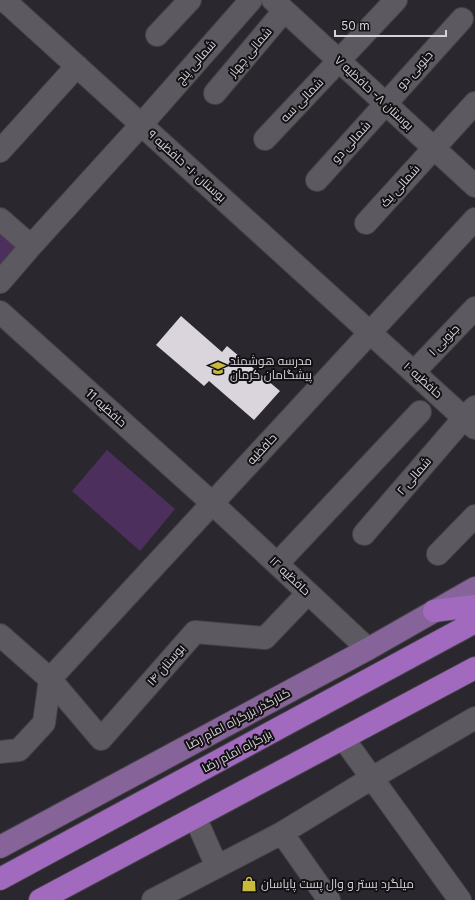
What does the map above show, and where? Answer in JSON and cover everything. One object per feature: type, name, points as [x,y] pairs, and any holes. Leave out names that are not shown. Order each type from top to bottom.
[{"type":"highway","points":[[434,610],[475,606]]},
{"type":"highway","name":"بزرگراه امام رضا","points":[[0,879],[475,622]]},
{"type":"highway","points":[[40,900],[475,668]]},
{"type":"main road","name":"کنارگذر بزرگراه امام رضا","points":[[0,847],[368,648],[475,588]]},
{"type":"street","name":"بوستان ۱۰- حافظیه ۹","points":[[4,0],[370,332]]},
{"type":"street","points":[[157,35],[190,0]]},
{"type":"street","name":"شمالی پنج","points":[[0,282],[141,125],[250,0]]},
{"type":"street","name":"شمالی سه","points":[[265,139],[396,0]]},
{"type":"street","name":"بوستان ۸- حافظیه ۷","points":[[279,5],[475,186]]},
{"type":"street","name":"شمالی چهار","points":[[215,93],[279,5]]},
{"type":"street","name":"جنوبی دو","points":[[385,104],[462,19]]},
{"type":"street","points":[[0,151],[77,66]]},
{"type":"street","name":"شمالی یک","points":[[366,223],[475,103]]},
{"type":"street","name":"شمالی دو","points":[[316,180],[385,104]]},
{"type":"street","points":[[0,219],[31,246]]},
{"type":"street","name":"حافظیه","points":[[50,679],[475,219]]},
{"type":"street","name":"۱ جنوبی","points":[[414,372],[475,308]]},
{"type":"street","name":"حافظیه 11","points":[[0,312],[212,503]]},
{"type":"street","name":"حافظیه ۱۰","points":[[370,332],[414,372],[471,418]]},
{"type":"street","points":[[277,564],[420,412]]},
{"type":"street","name":"۲ شمالی","points":[[364,534],[471,418]]},
{"type":"street","name":"حافظیه ۱۲","points":[[212,503],[368,648]]},
{"type":"street","points":[[438,554],[475,516]]},
{"type":"street","name":"بوستان ۱۴","points":[[50,679],[101,739],[195,632],[265,638],[308,593]]},
{"type":"street","points":[[0,635],[50,679],[44,723],[19,750],[0,752]]},
{"type":"street","points":[[158,899],[282,833],[475,718]]},
{"type":"street","points":[[344,738],[460,900]]},
{"type":"street","points":[[195,817],[217,867]]},
{"type":"street","points":[[282,833],[329,900]]},
{"type":"shaded area","points":[[0,220],[30,247],[0,280]]},
{"type":"shaded area","points":[[107,450],[175,509],[140,551],[72,491]]},
{"type":"building","points":[[181,316],[222,352],[227,346],[280,391],[254,420],[209,381],[204,386],[156,345]]},
{"type":"place","name":"مدرسه هوشمند پیشگامان کرمان","points":[[218,368]]},
{"type":"place","name":"میلگرد بستر و وال پست پایاسان","points":[[249,884]]}]
